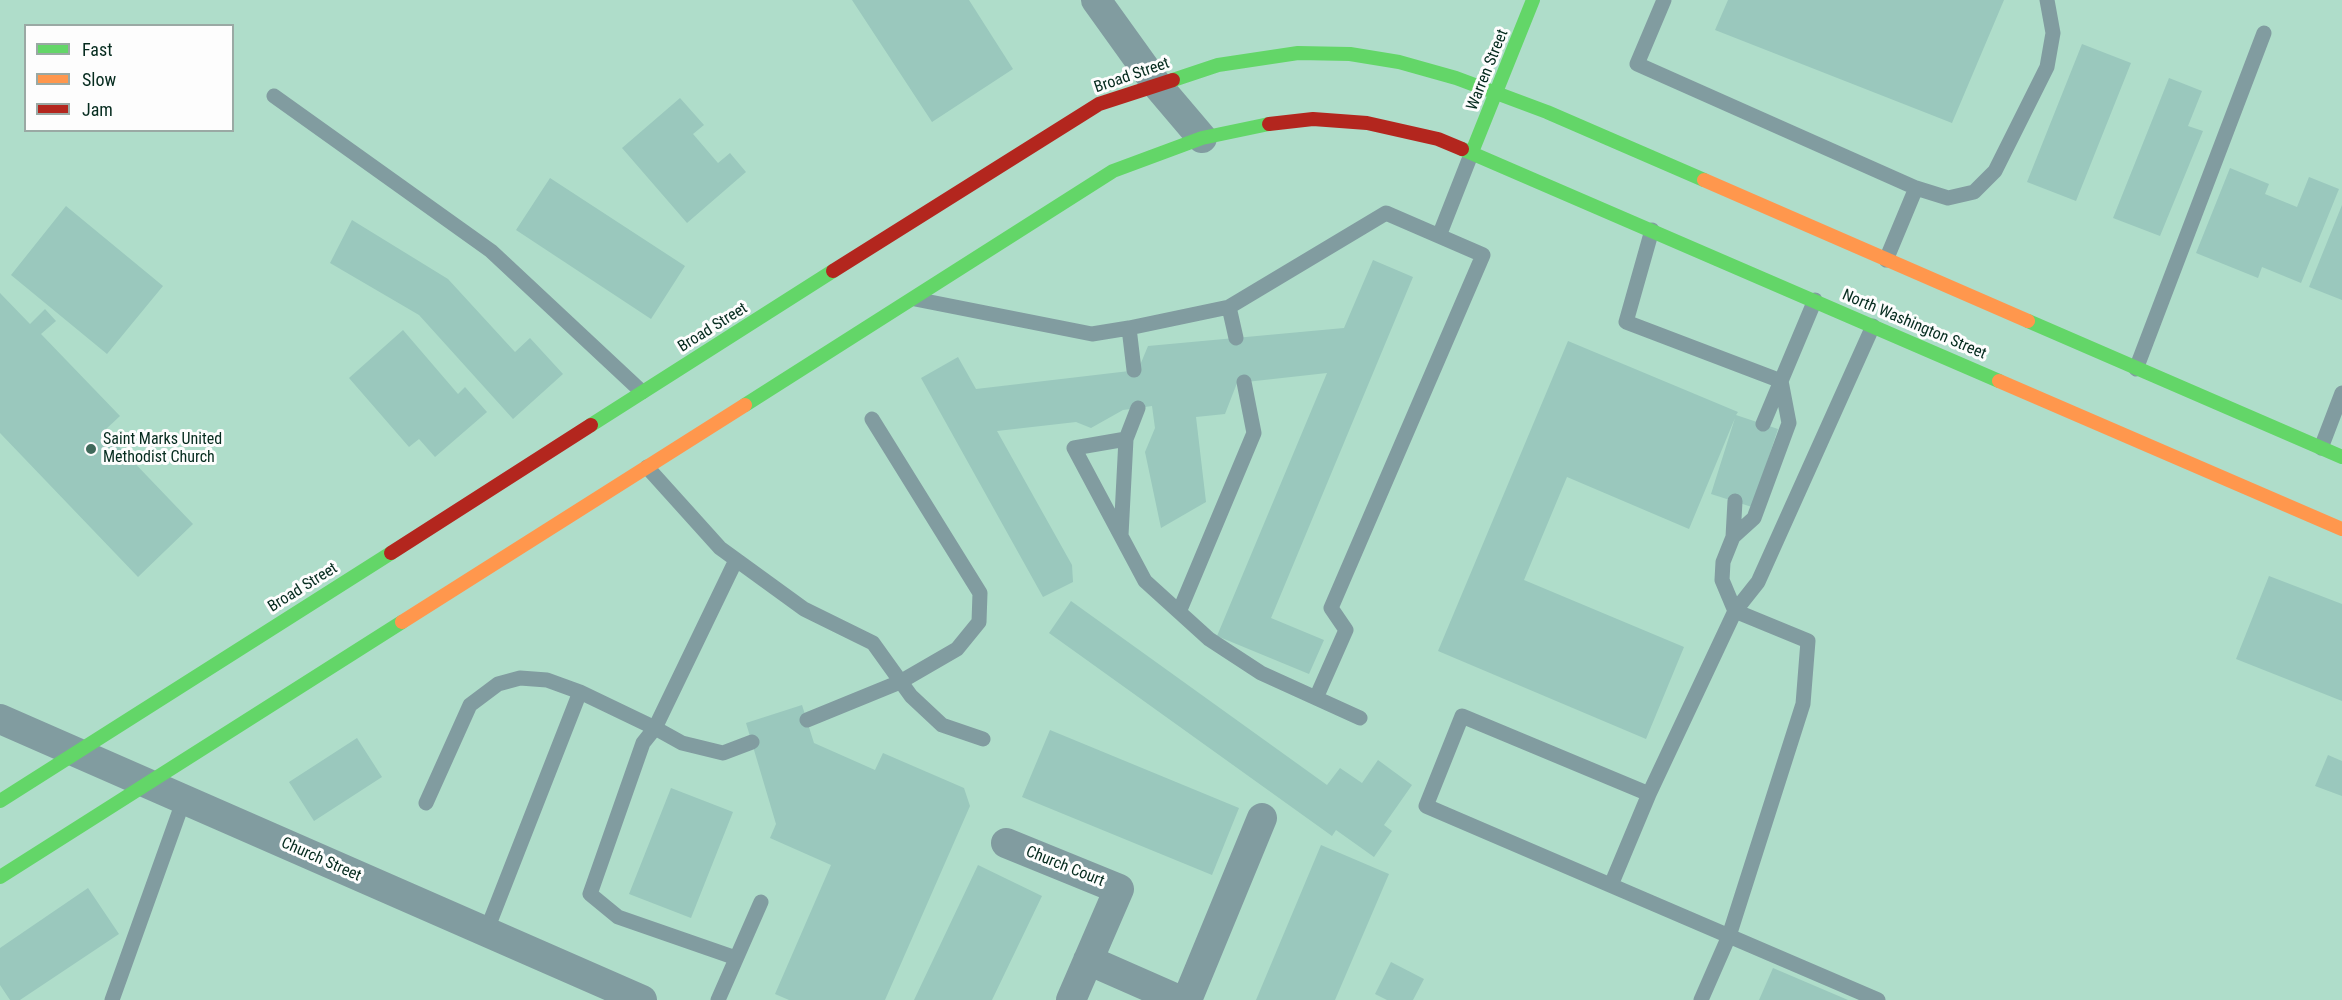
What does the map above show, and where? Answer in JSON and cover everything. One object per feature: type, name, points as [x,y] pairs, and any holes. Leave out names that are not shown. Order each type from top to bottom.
[{"type":"main road","name":"Warren Street","points":[[1472,152],[1533,0]]},
{"type":"main road","name":"Broad Street","points":[[0,801],[1099,104],[1218,65],[1298,53],[1350,54],[1399,62],[1456,78],[1497,93]]},
{"type":"main road","points":[[1497,93],[1558,117],[2342,457]]},
{"type":"main road","points":[[0,877],[1113,171],[1202,138],[1256,126],[1313,119],[1366,123],[1438,139],[1472,152]]},
{"type":"main road","name":"North Washington Street","points":[[1472,152],[2342,528]]},
{"type":"street","points":[[1096,0],[1157,85],[1202,138]]},
{"type":"street","name":"Church Street","points":[[0,719],[642,1000]]},
{"type":"street","points":[[1187,1000],[1262,818]]},
{"type":"street","name":"Church Court","points":[[1006,843],[1119,889],[1071,1000]]},
{"type":"street","points":[[1088,960],[1179,1000]]},
{"type":"lane","points":[[1664,0],[1637,64],[1916,188],[1948,198],[1974,192],[1995,171],[2048,67],[2053,33],[2047,0]]},
{"type":"lane","points":[[2136,369],[2264,33]]},
{"type":"lane","points":[[274,96],[491,251],[642,393]]},
{"type":"lane","points":[[1439,236],[1472,152]]},
{"type":"lane","points":[[1886,260],[1916,188]]},
{"type":"lane","points":[[912,298],[1092,334],[1229,307],[1386,213],[1484,255],[1331,608],[1346,630],[1316,698]]},
{"type":"lane","points":[[1652,230],[1626,322],[1781,381]]},
{"type":"lane","points":[[1763,424],[1815,300]]},
{"type":"lane","points":[[1229,307],[1236,338]]},
{"type":"lane","points":[[1611,885],[1648,794],[1735,611],[1758,582],[1873,326]]},
{"type":"lane","points":[[1129,328],[1134,370]]},
{"type":"lane","points":[[1733,537],[1754,518],[1789,423],[1781,381]]},
{"type":"lane","points":[[1179,612],[1254,433],[1244,382]]},
{"type":"lane","points":[[2320,448],[2342,393]]},
{"type":"lane","points":[[1121,538],[1126,439],[1138,408]]},
{"type":"lane","points":[[807,720],[900,682],[957,649],[979,622],[980,593],[872,419]]},
{"type":"lane","points":[[1126,439],[1074,448],[1145,581],[1209,639],[1261,673],[1360,718]]},
{"type":"lane","points":[[647,466],[720,548],[804,609],[873,643],[900,682],[942,725],[983,739]]},
{"type":"lane","points":[[1701,1000],[1729,936],[1803,704],[1808,641],[1735,611],[1722,580],[1723,562],[1733,537],[1735,501]]},
{"type":"lane","points":[[736,560],[655,728],[643,743],[590,894],[618,917],[736,958]]},
{"type":"lane","points":[[426,803],[470,705],[498,684],[520,678],[547,680],[580,692],[682,743],[723,753],[752,742]]},
{"type":"lane","points":[[486,932],[580,692]]},
{"type":"lane","points":[[1648,794],[1462,716],[1426,806],[1878,1000]]},
{"type":"lane","points":[[112,1000],[184,800]]},
{"type":"lane","points":[[718,1000],[761,902]]},
{"type":"building","points":[[852,0],[969,0],[1013,69],[932,122]]},
{"type":"building","points":[[1728,0],[2004,0],[1952,123],[1715,30]]},
{"type":"building","points":[[2082,44],[2131,63],[2076,201],[2027,182]]},
{"type":"building","points":[[2169,78],[2202,91],[2188,126],[2203,131],[2160,236],[2113,218]]},
{"type":"building","points":[[680,98],[704,125],[693,134],[718,163],[730,153],[746,172],[687,223],[622,148]]},
{"type":"building","points":[[2230,168],[2269,184],[2265,194],[2297,207],[2309,177],[2339,189],[2301,283],[2262,267],[2258,278],[2196,253]]},
{"type":"building","points":[[550,178],[685,266],[651,319],[516,230]]},
{"type":"building","points":[[2342,205],[2342,300],[2309,287]]},
{"type":"building","points":[[66,206],[163,286],[107,354],[11,275]]},
{"type":"building","points":[[352,220],[448,279],[515,352],[530,338],[563,374],[513,419],[419,315],[330,263]]},
{"type":"building","points":[[1373,260],[1413,277],[1271,618],[1324,640],[1309,674],[1217,636],[1327,373],[1237,383],[1225,414],[1196,417],[1206,502],[1161,528],[1145,452],[1155,428],[1152,406],[1123,410],[1091,428],[1076,422],[997,431],[1072,565],[1073,582],[1043,597],[921,378],[958,357],[976,389],[1138,370],[1148,346],[1344,328]]},
{"type":"building","points":[[0,293],[30,324],[45,309],[56,321],[41,334],[120,416],[104,431],[193,524],[138,577],[0,433]]},
{"type":"building","points":[[403,330],[458,394],[465,387],[487,412],[435,457],[419,439],[409,447],[349,378]]},
{"type":"building","points":[[1568,341],[1738,412],[1736,415],[1778,429],[1752,507],[1711,494],[1735,418],[1689,529],[1567,477],[1524,580],[1684,647],[1646,739],[1438,651]]},
{"type":"building","points":[[2269,576],[2342,604],[2342,701],[2236,659]]},
{"type":"building","points":[[1071,601],[1327,785],[1340,768],[1362,783],[1378,760],[1412,785],[1384,825],[1392,831],[1374,857],[1336,830],[1332,836],[1049,633]]},
{"type":"building","points":[[802,705],[814,743],[875,770],[883,753],[964,788],[970,806],[885,1000],[789,1000],[775,994],[831,865],[770,838],[776,824],[746,723]]},
{"type":"building","points":[[1050,730],[1239,808],[1212,875],[1022,797]]},
{"type":"building","points":[[357,738],[382,777],[314,821],[289,782]]},
{"type":"building","points":[[2328,755],[2342,761],[2342,796],[2315,786]]},
{"type":"building","points":[[671,788],[733,812],[691,918],[629,894]]},
{"type":"building","points":[[1321,845],[1389,874],[1335,1000],[1256,1000]]},
{"type":"building","points":[[978,865],[1042,896],[992,1000],[914,1000]]},
{"type":"building","points":[[88,888],[119,934],[20,1000],[10,1000],[0,985],[0,948]]},
{"type":"building","points":[[1391,962],[1424,979],[1413,1000],[1387,1000],[1375,994]]},
{"type":"building","points":[[1773,968],[1848,1000],[1759,1000]]},
{"type":"traffic: fast","points":[[1472,152],[1533,0]]},
{"type":"traffic: fast","points":[[1173,80],[1218,65],[1298,53],[1350,54],[1399,62],[1456,78],[1547,112],[1704,180]]},
{"type":"traffic: fast","points":[[745,405],[1113,171],[1202,138],[1269,124]]},
{"type":"traffic: fast","points":[[1462,149],[1999,381]]},
{"type":"traffic: fast","points":[[591,425],[833,271]]},
{"type":"traffic: fast","points":[[2028,321],[2342,457]]},
{"type":"traffic: fast","points":[[0,801],[391,553]]},
{"type":"traffic: fast","points":[[0,877],[402,622]]},
{"type":"traffic: slow","points":[[1704,180],[2028,321]]},
{"type":"traffic: slow","points":[[1999,381],[2342,529]]},
{"type":"traffic: slow","points":[[402,622],[745,405]]},
{"type":"traffic: jam","points":[[833,271],[1099,104],[1173,80]]},
{"type":"traffic: jam","points":[[1269,124],[1313,119],[1367,123],[1438,139],[1462,149]]},
{"type":"traffic: jam","points":[[391,553],[591,425]]},
{"type":"place","name":"Saint Marks United Methodist Church","points":[[91,449]]}]
